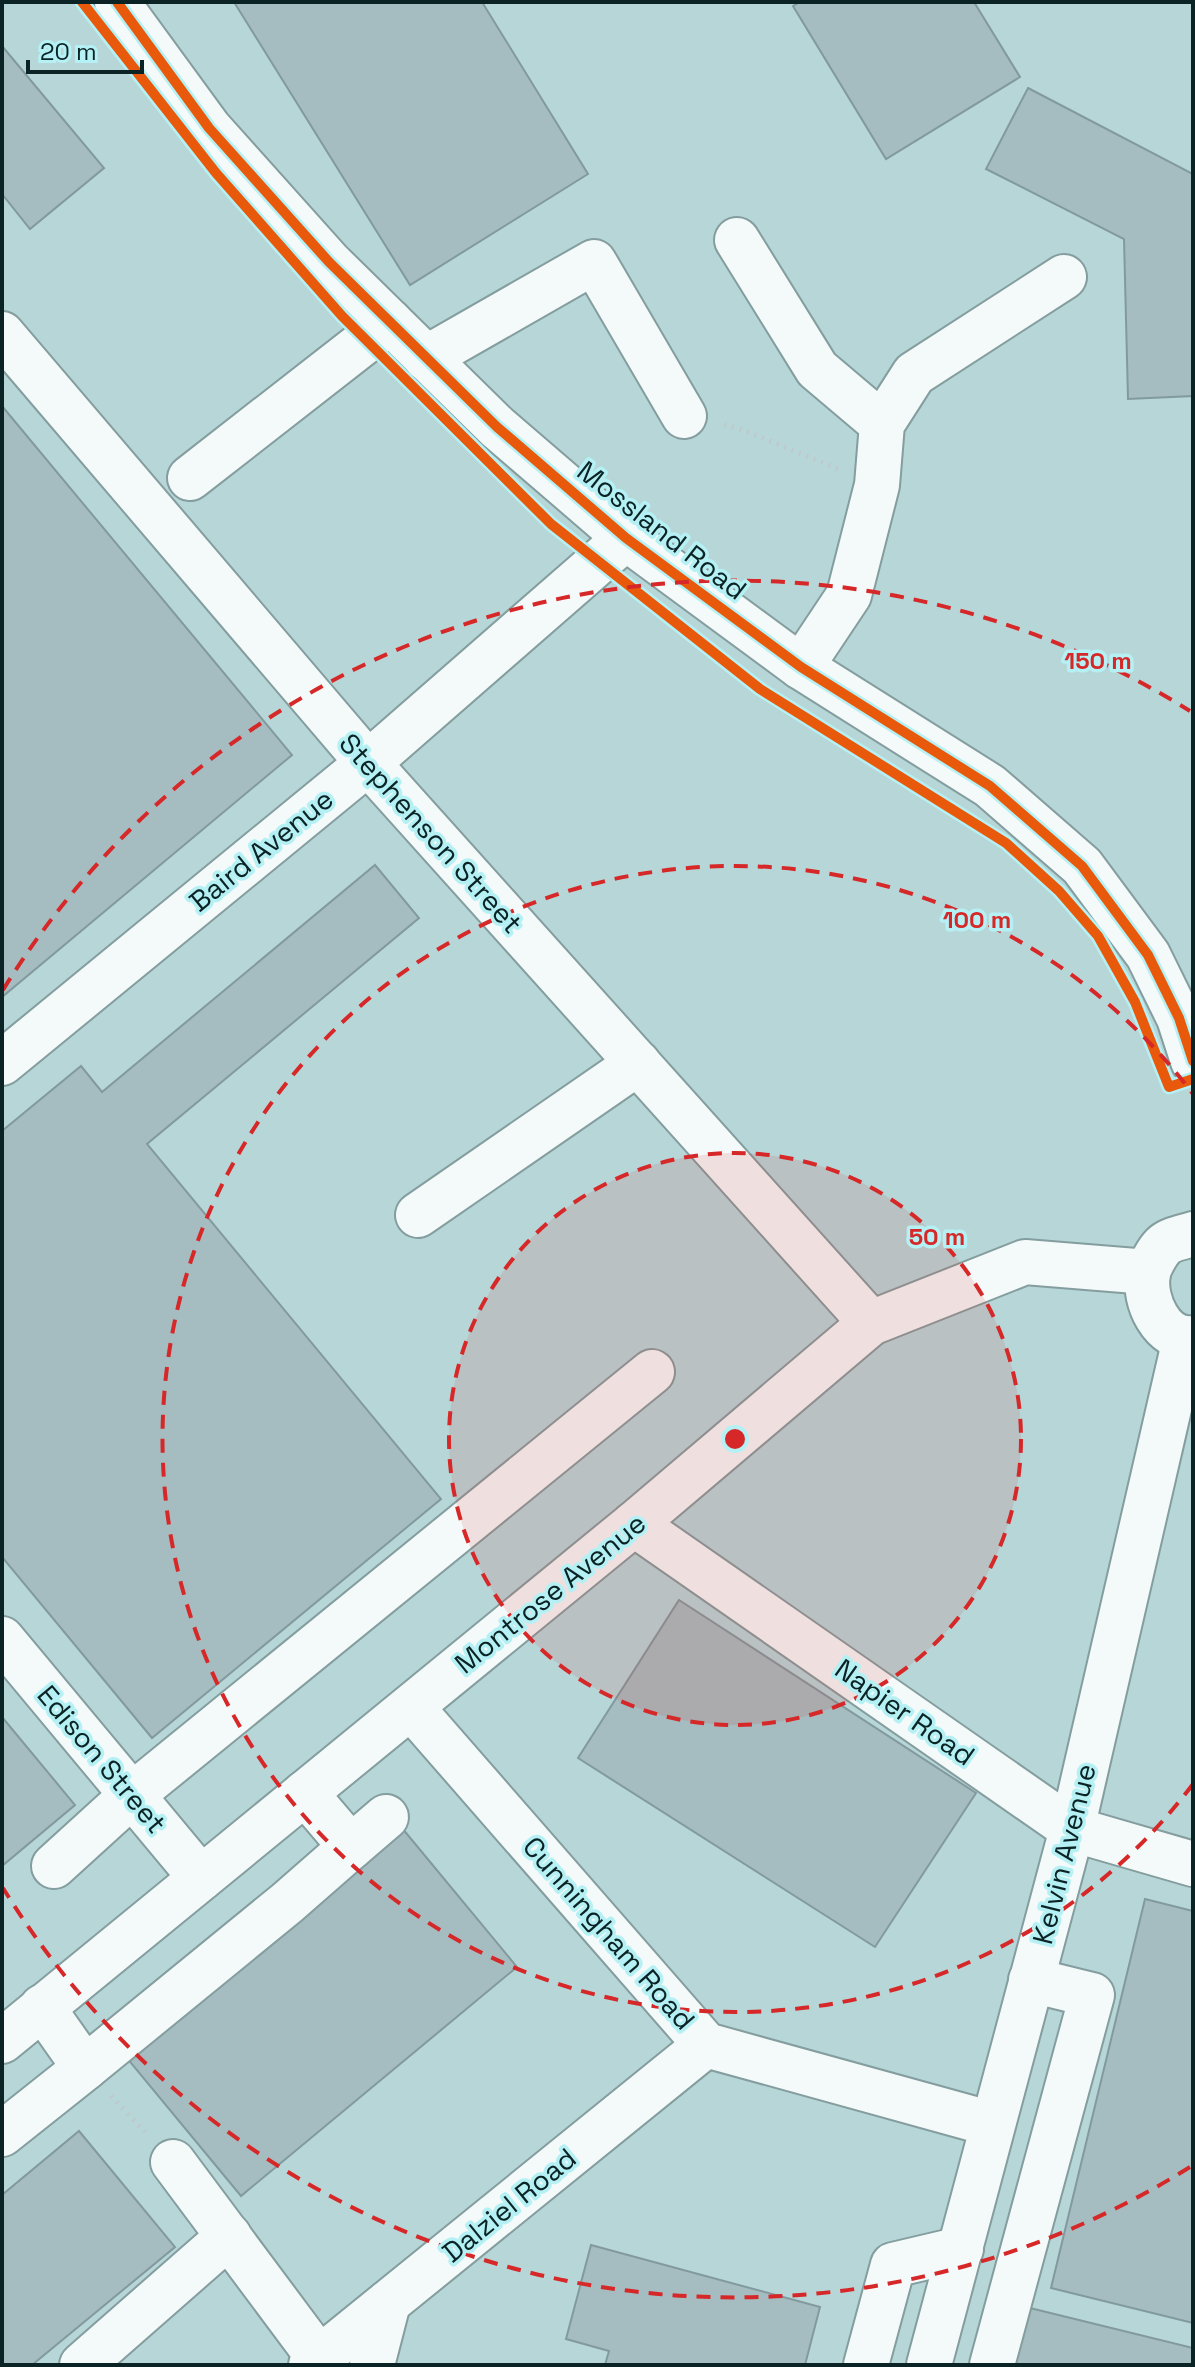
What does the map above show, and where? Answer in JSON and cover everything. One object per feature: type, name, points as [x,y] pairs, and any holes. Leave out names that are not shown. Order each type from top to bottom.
[{"type":"street","name":"Mossland Road","points":[[120,3],[209,128],[329,262],[497,427],[626,538],[801,667],[990,786],[1082,866],[1148,955],[1179,1018],[1193,1061]]},
{"type":"street","points":[[737,240],[817,369],[882,424]]},
{"type":"street","points":[[426,358],[594,262],[684,416]]},
{"type":"street","points":[[801,667],[849,595],[877,485],[882,424],[914,374],[1064,277]]},
{"type":"street","points":[[190,478],[390,322]]},
{"type":"street","name":"Stephenson Street","points":[[2,334],[368,763],[871,1323]]},
{"type":"street","name":"Baird Avenue","points":[[2,1063],[368,763],[626,538]]},
{"type":"street","points":[[418,1215],[638,1063]]},
{"type":"street","points":[[1189,1339],[1167,1330],[1148,1303],[1148,1272],[1165,1244],[1193,1234]]},
{"type":"street","name":"Montrose Avenue","points":[[2,2041],[634,1524],[871,1323],[1025,1262],[1148,1272]]},
{"type":"street","name":"Kelvin Avenue","points":[[929,2365],[1072,1829],[1189,1339]]},
{"type":"street","points":[[54,1866],[132,1795],[652,1372]]},
{"type":"street","name":"Napier Road","points":[[634,1524],[1072,1829],[1193,1864]]},
{"type":"street","name":"Edison Street","points":[[2,1639],[201,1878]]},
{"type":"street","name":"Cunningham Road","points":[[411,1707],[706,2045],[992,2124]]},
{"type":"street","points":[[305,1793],[351,1847]]},
{"type":"street","points":[[2,2134],[287,1903],[386,1817]]},
{"type":"street","points":[[992,2365],[1092,1995],[1031,1980]]},
{"type":"street","points":[[42,2007],[85,2068]]},
{"type":"street","name":"Dalziel Road","points":[[315,2362],[706,2045]]},
{"type":"street","points":[[173,2162],[229,2236],[315,2362]]},
{"type":"street","points":[[82,2365],[229,2236]]},
{"type":"street","points":[[866,2365],[893,2265],[961,2249]]},
{"type":"street","points":[[372,2365],[388,2303]]},
{"type":"path","points":[[684,416],[743,430],[877,485]]},
{"type":"path","points":[[85,2068],[173,2162]]},
{"type":"building","points":[[234,2],[482,2],[588,174],[410,285]]},
{"type":"building","points":[[800,2],[974,2],[1020,77],[886,159],[793,6]]},
{"type":"building","points":[[2,46],[104,168],[30,229],[2,194]]},
{"type":"building","points":[[1028,88],[1193,174],[1193,396],[1128,399],[1124,239],[986,169]]},
{"type":"building","points":[[2,406],[292,755],[2,997]]},
{"type":"building","points":[[375,865],[419,918],[147,1144],[441,1499],[152,1738],[2,1557],[2,1131],[81,1066],[102,1092]]},
{"type":"building","points":[[679,1600],[976,1793],[875,1947],[578,1758]]},
{"type":"building","points":[[2,1717],[75,1805],[2,1866]]},
{"type":"building","points":[[402,1828],[517,1967],[241,2196],[126,2057]]},
{"type":"building","points":[[1145,1899],[1193,1911],[1193,2323],[1051,2288]]},
{"type":"building","points":[[79,2131],[175,2247],[32,2365],[2,2365],[2,2195]]},
{"type":"building","points":[[591,2245],[820,2307],[805,2365],[605,2365],[609,2351],[566,2339]]},
{"type":"building","points":[[1026,2307],[1193,2348],[1193,2365],[1012,2365]]},
{"type":"cycle path","points":[[82,2],[216,173],[342,316],[551,524],[760,689],[1006,843],[1059,891],[1098,936],[1135,1002],[1169,1087],[1193,1079]]},
{"type":"cycle path","points":[[117,2],[209,128],[329,262],[497,427],[626,538],[801,667],[990,786],[1082,866],[1148,955],[1179,1018],[1193,1061]]}]
